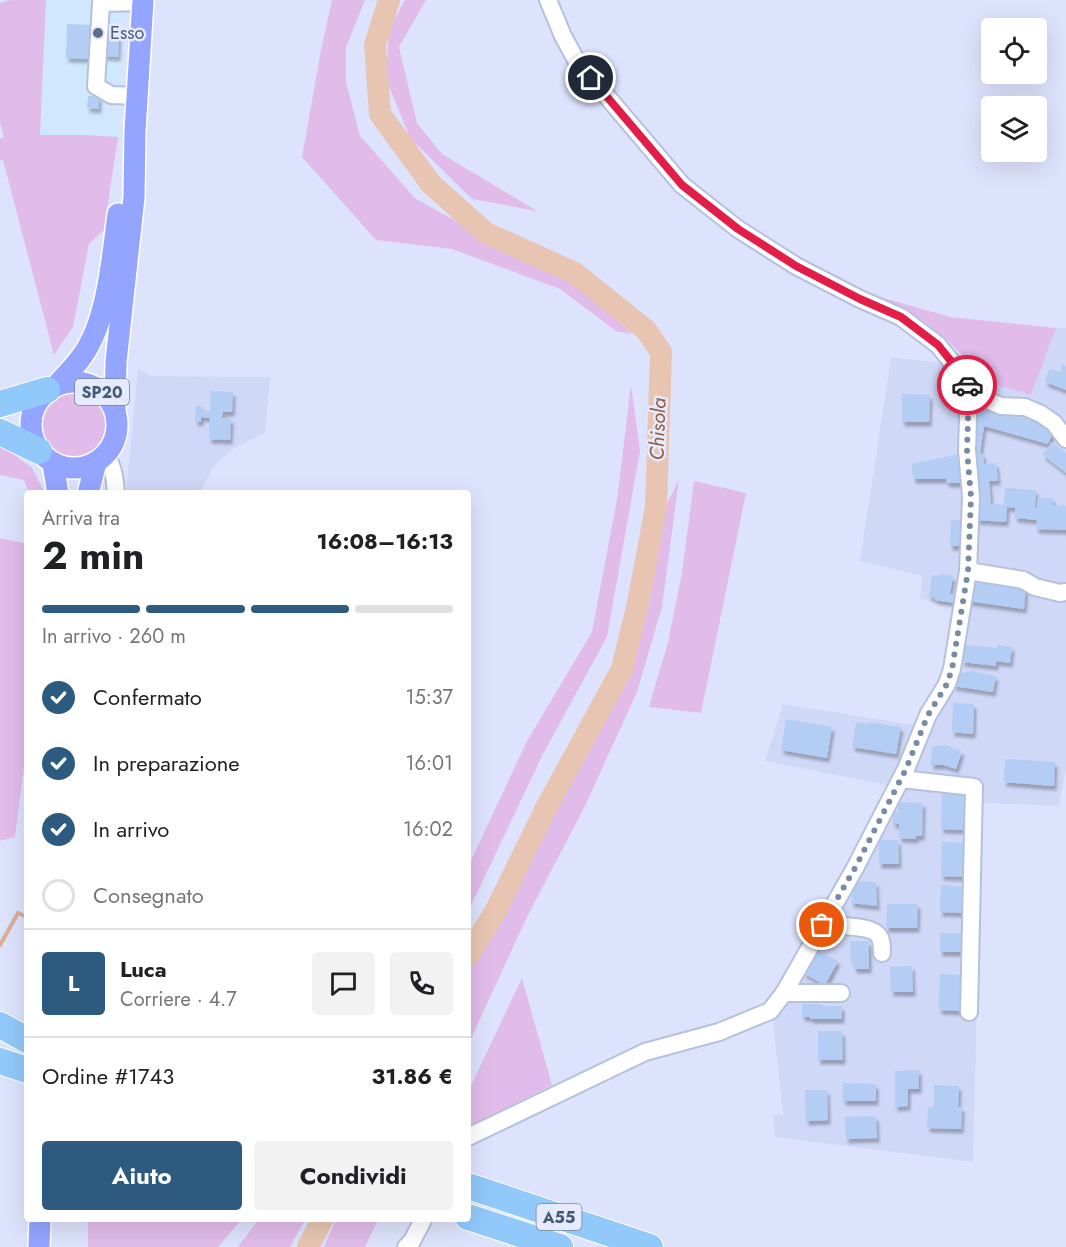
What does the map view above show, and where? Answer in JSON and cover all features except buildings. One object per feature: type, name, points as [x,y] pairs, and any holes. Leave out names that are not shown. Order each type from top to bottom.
[{"type":"highway","points":[[0,404],[53,387]]},
{"type":"highway","points":[[0,432],[46,457]]},
{"type":"highway","points":[[0,1025],[24,1038]]},
{"type":"highway","points":[[0,1031],[24,1039]]},
{"type":"highway","points":[[0,1061],[24,1069]]},
{"type":"highway","name":"A55","points":[[471,1187],[650,1247]]},
{"type":"highway","name":"A55","points":[[471,1218],[560,1247]]},
{"type":"main road","name":"SP20","points":[[89,490],[101,458],[113,443],[117,430],[116,362],[134,197],[142,1]]},
{"type":"main road","name":"SP20","points":[[57,490],[46,457],[33,439],[30,426],[32,412],[38,400],[81,358],[90,345],[99,321],[135,131]]},
{"type":"main road","name":"SP20","points":[[53,387],[71,381],[83,382],[105,394],[115,410]]},
{"type":"main road","points":[[46,457],[63,467],[75,468],[86,466],[101,458]]},
{"type":"main road","points":[[39,1247],[40,1222]]},
{"type":"street","points":[[548,0],[576,60],[682,185],[738,229],[796,266],[901,317],[938,345],[969,387],[980,397],[1001,406],[1024,407],[1041,414],[1054,423],[1066,439]]},
{"type":"street","points":[[137,96],[111,95],[96,86],[101,3],[142,1]]},
{"type":"street","points":[[471,1136],[645,1052],[719,1032],[770,1011],[784,993],[855,868],[901,779],[928,715],[947,684],[952,669],[968,571],[971,497],[967,450],[969,387]]},
{"type":"street","points":[[101,458],[111,463],[116,490]]},
{"type":"street","points":[[968,571],[1023,580],[1035,587],[1060,593],[1066,592]]},
{"type":"street","points":[[901,779],[974,787],[969,1012]]},
{"type":"street","points":[[822,925],[874,931],[880,936],[882,953]]},
{"type":"street","points":[[784,993],[841,993]]},
{"type":"street","points":[[413,1245],[422,1222]]},
{"type":"shaded area","points":[[11,0],[46,0],[40,135],[118,137],[104,230],[89,244],[73,327],[54,355],[3,160],[0,161],[0,139],[4,137],[0,123],[0,3]]},
{"type":"shaded area","points":[[46,0],[126,0],[118,137],[40,135]]},
{"type":"shaded area","points":[[332,0],[365,0],[346,47],[346,82],[360,136],[416,199],[476,232],[570,278],[632,334],[616,331],[560,289],[452,249],[376,240],[302,157]]},
{"type":"shaded area","points":[[405,0],[426,0],[399,47],[417,123],[442,154],[537,211],[472,199],[410,138],[386,79],[389,30]]},
{"type":"shaded area","points":[[880,297],[950,317],[1056,328],[1031,395],[997,385],[922,320]]},
{"type":"shaded area","points":[[1056,328],[1066,328],[1066,767],[1059,806],[982,803],[973,1162],[775,1137],[773,1115],[783,1115],[772,1012],[779,1004],[777,988],[892,786],[765,761],[783,704],[914,725],[944,670],[956,607],[920,599],[922,576],[860,561],[891,357],[974,367],[997,385],[1031,395]]},
{"type":"shaded area","points":[[138,368],[150,376],[270,377],[265,433],[234,448],[214,466],[202,490],[126,490]]},
{"type":"shaded area","points":[[631,385],[640,451],[607,637],[543,754],[471,906],[471,861],[527,741],[592,632],[617,499]]},
{"type":"shaded area","points":[[73,392],[85,395],[96,402],[103,413],[106,425],[103,437],[96,448],[85,455],[73,458],[61,455],[50,448],[43,437],[40,425],[43,413],[50,402],[61,395]]},
{"type":"shaded area","points":[[0,444],[32,468],[43,490],[28,490],[24,480],[0,475]]},
{"type":"shaded area","points":[[679,479],[662,607],[637,692],[585,806],[527,917],[471,1038],[471,965],[508,905],[564,792],[624,685],[649,603],[665,508]]},
{"type":"shaded area","points":[[694,481],[746,493],[701,713],[649,707],[668,642],[682,573]]},
{"type":"shaded area","points":[[0,538],[24,543],[24,766],[15,837],[0,841]]},
{"type":"shaded area","points":[[522,978],[552,1085],[471,1126],[471,1086]]},
{"type":"shaded area","points":[[88,1222],[239,1222],[218,1247],[88,1247]]},
{"type":"shaded area","points":[[257,1222],[304,1222],[290,1247],[238,1247]]},
{"type":"shaded area","points":[[335,1222],[377,1222],[365,1247],[324,1247]]},
{"type":"waterway","name":"Chisola","points":[[389,0],[375,45],[380,114],[431,184],[486,233],[575,273],[646,330],[661,352],[656,507],[638,603],[622,669],[546,808],[495,912],[471,950]]},
{"type":"waterway","points":[[0,945],[18,913],[24,916]]},
{"type":"waterway","name":"Chisola","points":[[308,1247],[321,1222]]},
{"type":"way so far","points":[[822,925],[855,868],[906,769],[928,715],[947,684],[952,669],[968,571],[971,497],[967,450],[969,387],[967,385]]},
{"type":"place","name":"Esso","points":[[98,33]]},
{"type":"route","points":[[591,78],[682,185],[738,229],[796,266],[901,317],[938,345],[967,385]]}]
